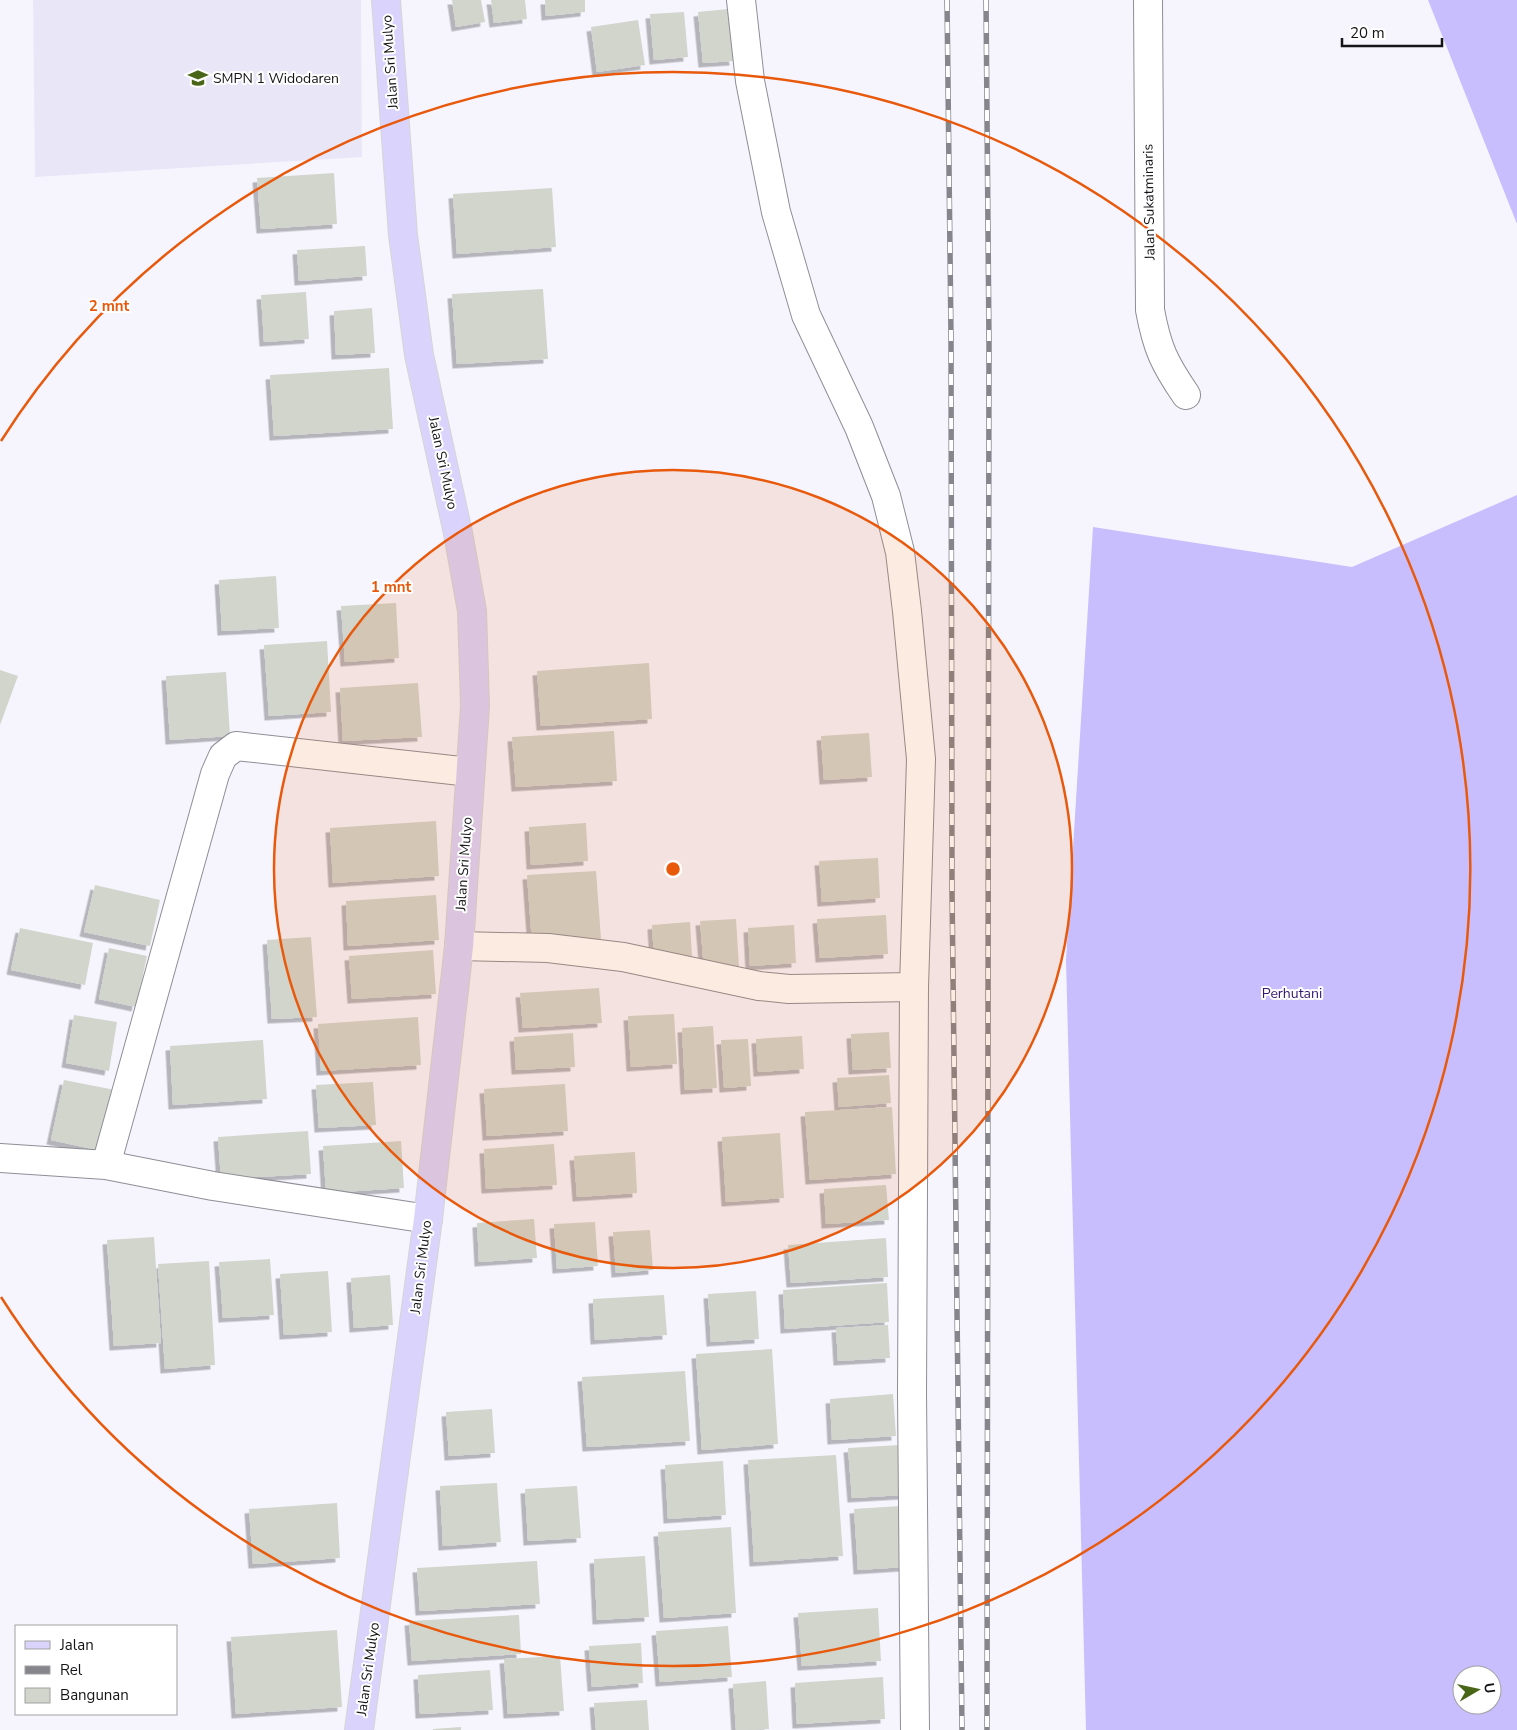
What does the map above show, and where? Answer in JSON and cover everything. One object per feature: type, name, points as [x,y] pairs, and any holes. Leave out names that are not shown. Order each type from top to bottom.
[{"type":"main road","name":"Jalan Sri Mulyo","points":[[359,1730],[428,1218],[459,946],[475,706],[472,611],[458,533],[419,355],[403,235],[386,0]]},
{"type":"street","points":[[741,0],[750,81],[776,212],[806,315],[859,427],[886,496],[900,552],[921,759],[914,987],[912,1392],[915,1730]]},
{"type":"street","name":"Jalan Sukatminaris","points":[[1148,0],[1150,310],[1156,342],[1170,372],[1186,395]]},
{"type":"street","points":[[106,1165],[212,784],[223,756],[236,746],[470,772]]},
{"type":"street","points":[[459,946],[548,948],[614,956],[759,986],[789,989],[914,987]]},
{"type":"street","points":[[0,1158],[106,1165],[214,1186],[428,1218]]},
{"type":"shaded area","name":"SMPN 1 Widodaren","points":[[33,0],[361,0],[362,157],[35,177]]},
{"type":"green space","points":[[1428,0],[1517,0],[1517,224]]},
{"type":"green space","name":"Perhutani","points":[[1517,495],[1517,1730],[1086,1730],[1066,960],[1093,527],[1352,567]]},
{"type":"building","points":[[452,0],[481,0],[485,22],[456,27]]},
{"type":"building","points":[[491,0],[525,0],[527,19],[494,23]]},
{"type":"building","points":[[545,0],[585,0],[585,12],[546,16]]},
{"type":"building","points":[[728,9],[734,61],[703,63],[698,12]]},
{"type":"building","points":[[684,12],[688,57],[654,60],[650,14]]},
{"type":"building","points":[[638,20],[645,65],[597,72],[591,27]]},
{"type":"building","points":[[334,173],[337,224],[261,229],[257,178]]},
{"type":"building","points":[[552,188],[556,247],[457,254],[453,194]]},
{"type":"building","points":[[365,246],[367,276],[299,281],[297,250]]},
{"type":"building","points":[[543,289],[548,359],[457,364],[452,294]]},
{"type":"building","points":[[306,292],[309,339],[264,342],[261,295]]},
{"type":"building","points":[[372,308],[375,353],[336,355],[334,311]]},
{"type":"building","points":[[389,368],[393,429],[274,436],[270,375]]},
{"type":"building","points":[[276,576],[279,628],[222,631],[219,580]]},
{"type":"building","points":[[396,603],[399,658],[345,662],[341,606]]},
{"type":"building","points":[[327,641],[331,712],[269,716],[264,645]]},
{"type":"building","points":[[649,663],[652,719],[541,726],[537,671]]},
{"type":"building","points":[[0,670],[18,676],[0,725]]},
{"type":"building","points":[[226,672],[230,736],[170,740],[166,676]]},
{"type":"building","points":[[418,683],[422,737],[343,741],[340,688]]},
{"type":"building","points":[[614,731],[617,781],[516,787],[512,737]]},
{"type":"building","points":[[869,733],[872,777],[824,780],[821,736]]},
{"type":"building","points":[[436,821],[439,876],[333,883],[330,828]]},
{"type":"building","points":[[586,823],[588,861],[531,865],[529,827]]},
{"type":"building","points":[[878,858],[880,898],[822,902],[819,861]]},
{"type":"building","points":[[596,871],[601,939],[532,943],[527,875]]},
{"type":"building","points":[[95,885],[160,900],[150,946],[84,932]]},
{"type":"building","points":[[436,895],[439,940],[348,946],[346,901]]},
{"type":"building","points":[[886,915],[888,954],[820,958],[817,919]]},
{"type":"building","points":[[736,919],[739,967],[704,969],[700,921]]},
{"type":"building","points":[[690,922],[692,956],[654,958],[652,925]]},
{"type":"building","points":[[794,925],[796,963],[750,966],[748,928]]},
{"type":"building","points":[[20,928],[93,943],[85,985],[11,970]]},
{"type":"building","points":[[311,937],[317,1017],[272,1019],[267,940]]},
{"type":"building","points":[[109,948],[147,956],[136,1007],[99,999]]},
{"type":"building","points":[[433,950],[436,994],[352,999],[349,956]]},
{"type":"building","points":[[599,988],[602,1023],[523,1028],[520,993]]},
{"type":"building","points":[[674,1014],[677,1064],[631,1067],[628,1016]]},
{"type":"building","points":[[74,1015],[117,1022],[109,1071],[66,1063]]},
{"type":"building","points":[[418,1017],[421,1065],[321,1071],[318,1024]]},
{"type":"building","points":[[713,1026],[717,1088],[685,1090],[682,1028]]},
{"type":"building","points":[[889,1032],[891,1068],[853,1070],[851,1034]]},
{"type":"building","points":[[573,1033],[575,1067],[516,1070],[514,1037]]},
{"type":"building","points":[[802,1036],[804,1069],[758,1072],[756,1039]]},
{"type":"building","points":[[748,1039],[751,1086],[724,1088],[721,1040]]},
{"type":"building","points":[[263,1040],[267,1099],[173,1105],[170,1046]]},
{"type":"building","points":[[889,1075],[891,1103],[839,1107],[837,1078]]},
{"type":"building","points":[[64,1080],[115,1090],[102,1151],[51,1140]]},
{"type":"building","points":[[373,1082],[376,1125],[319,1128],[316,1085]]},
{"type":"building","points":[[565,1084],[568,1131],[487,1136],[484,1089]]},
{"type":"building","points":[[892,1107],[896,1174],[810,1180],[805,1112]]},
{"type":"building","points":[[308,1131],[311,1174],[221,1179],[218,1137]]},
{"type":"building","points":[[780,1133],[784,1198],[726,1202],[722,1137]]},
{"type":"building","points":[[401,1141],[404,1188],[326,1193],[323,1146]]},
{"type":"building","points":[[554,1144],[557,1185],[486,1189],[484,1149]]},
{"type":"building","points":[[635,1152],[637,1193],[577,1197],[574,1156]]},
{"type":"building","points":[[886,1185],[889,1220],[826,1224],[824,1189]]},
{"type":"building","points":[[534,1219],[537,1258],[479,1262],[477,1223]]},
{"type":"building","points":[[595,1222],[598,1266],[557,1269],[554,1224]]},
{"type":"building","points":[[650,1230],[653,1270],[616,1273],[613,1232]]},
{"type":"building","points":[[154,1237],[161,1343],[114,1346],[107,1240]]},
{"type":"building","points":[[886,1238],[888,1277],[791,1283],[788,1245]]},
{"type":"building","points":[[270,1259],[274,1315],[223,1318],[219,1262]]},
{"type":"building","points":[[209,1261],[215,1365],[165,1369],[158,1264]]},
{"type":"building","points":[[328,1271],[332,1332],[284,1335],[280,1274]]},
{"type":"building","points":[[390,1275],[393,1325],[354,1328],[351,1278]]},
{"type":"building","points":[[887,1283],[889,1322],[785,1329],[783,1290]]},
{"type":"building","points":[[756,1291],[759,1339],[711,1342],[708,1294]]},
{"type":"building","points":[[664,1295],[667,1335],[595,1340],[593,1299]]},
{"type":"building","points":[[888,1325],[890,1358],[838,1361],[836,1328]]},
{"type":"building","points":[[772,1349],[778,1444],[702,1450],[696,1354]]},
{"type":"building","points":[[685,1371],[690,1441],[587,1447],[582,1377]]},
{"type":"building","points":[[893,1394],[896,1436],[832,1440],[830,1399]]},
{"type":"building","points":[[492,1409],[495,1453],[449,1456],[446,1412]]},
{"type":"building","points":[[900,1445],[903,1495],[852,1498],[848,1448]]},
{"type":"building","points":[[836,1455],[843,1556],[754,1562],[748,1460]]},
{"type":"building","points":[[723,1461],[726,1515],[668,1519],[665,1465]]},
{"type":"building","points":[[497,1483],[501,1542],[443,1546],[440,1486]]},
{"type":"building","points":[[577,1486],[581,1538],[528,1541],[525,1489]]},
{"type":"building","points":[[337,1503],[340,1558],[253,1564],[249,1509]]},
{"type":"building","points":[[900,1506],[904,1567],[858,1570],[854,1509]]},
{"type":"building","points":[[731,1527],[736,1613],[664,1618],[658,1532]]},
{"type":"building","points":[[645,1556],[649,1617],[597,1620],[594,1559]]},
{"type":"building","points":[[537,1561],[540,1604],[420,1611],[417,1568]]},
{"type":"building","points":[[878,1608],[881,1661],[802,1666],[798,1613]]},
{"type":"building","points":[[519,1615],[521,1654],[412,1661],[409,1621]]},
{"type":"building","points":[[728,1626],[732,1677],[660,1682],[656,1631]]},
{"type":"building","points":[[337,1630],[342,1707],[236,1714],[231,1637]]},
{"type":"building","points":[[641,1643],[643,1683],[592,1687],[589,1646]]},
{"type":"building","points":[[560,1656],[564,1711],[508,1714],[504,1659]]},
{"type":"building","points":[[490,1670],[493,1710],[420,1714],[418,1675]]},
{"type":"building","points":[[883,1677],[885,1719],[797,1724],[795,1683]]},
{"type":"building","points":[[766,1681],[769,1729],[736,1730],[733,1684]]},
{"type":"building","points":[[647,1700],[649,1730],[596,1730],[594,1703]]},
{"type":"building","points":[[461,1727],[461,1730],[433,1730],[433,1729]]},
{"type":"railway","points":[[947,0],[951,335],[952,891],[962,1730]]},
{"type":"railway","points":[[986,0],[989,342],[987,1730]]},
{"type":"place","name":"SMPN 1 Widodaren","points":[[198,78]]}]
